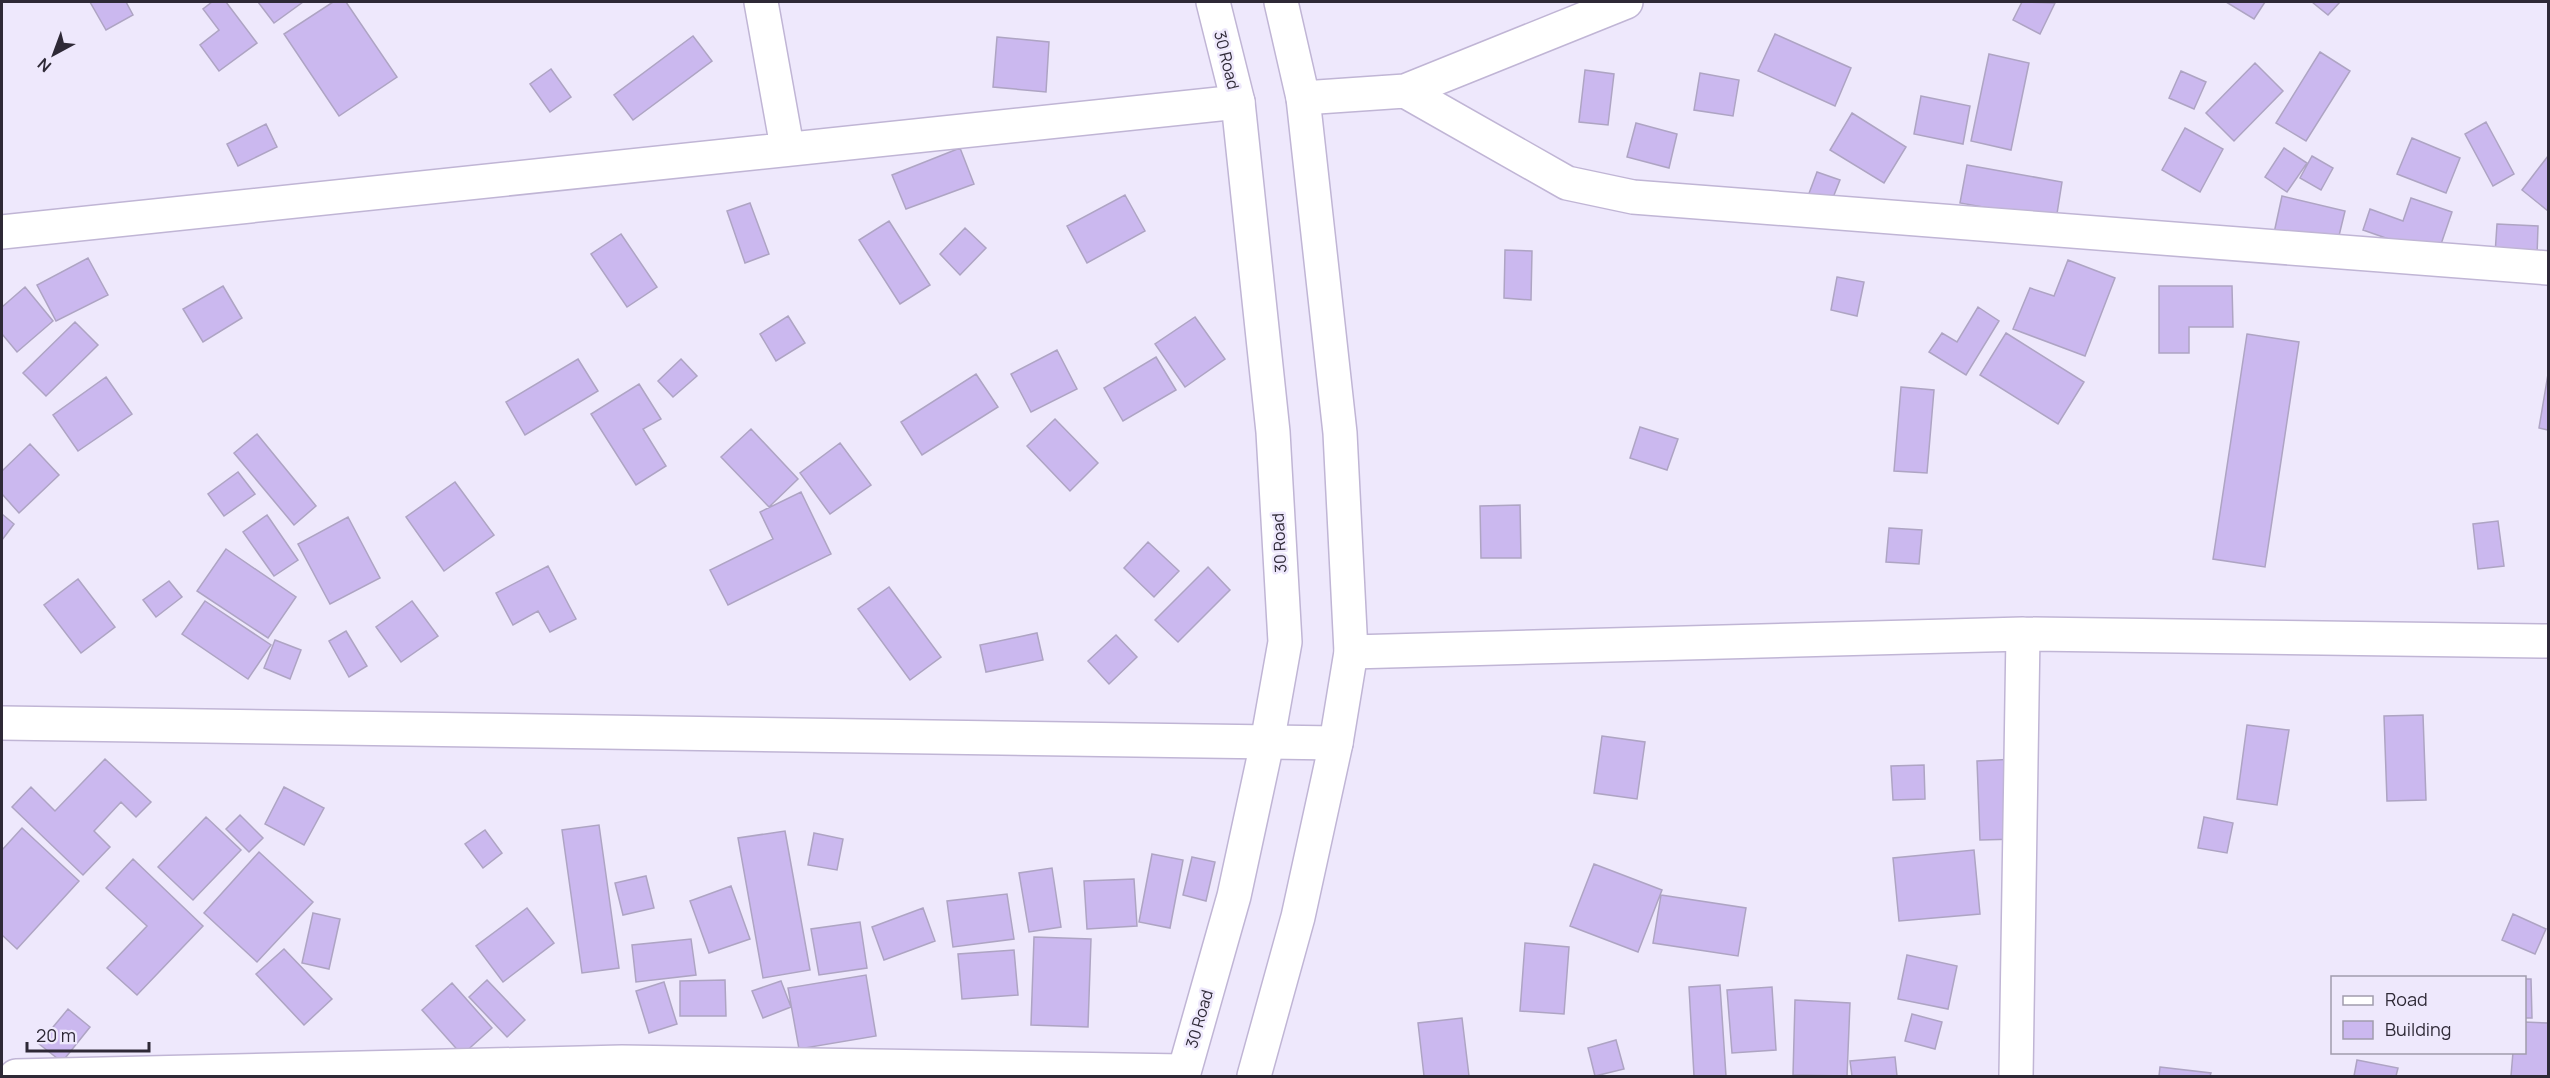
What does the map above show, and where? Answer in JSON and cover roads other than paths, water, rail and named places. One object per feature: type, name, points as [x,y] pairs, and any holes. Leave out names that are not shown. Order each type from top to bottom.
[{"type":"street","points":[[761,2],[787,147]]},
{"type":"street","name":"30 Road","points":[[1183,1074],[1234,896],[1267,743],[1285,642],[1273,432],[1238,102],[1213,2]]},
{"type":"street","points":[[1254,1077],[1298,917],[1336,743],[1351,652],[1340,433],[1303,98],[1281,2]]},
{"type":"street","points":[[1303,98],[1405,91],[1626,2]]},
{"type":"street","points":[[1405,91],[1567,183],[1633,197],[2548,268]]},
{"type":"street","points":[[2,232],[787,147],[1238,102]]},
{"type":"street","points":[[1351,652],[2023,634],[2548,641]]},
{"type":"street","points":[[2016,1077],[2023,634]]},
{"type":"street","points":[[2,723],[1336,743]]},
{"type":"street","points":[[16,1077],[622,1062],[1183,1074]]}]
